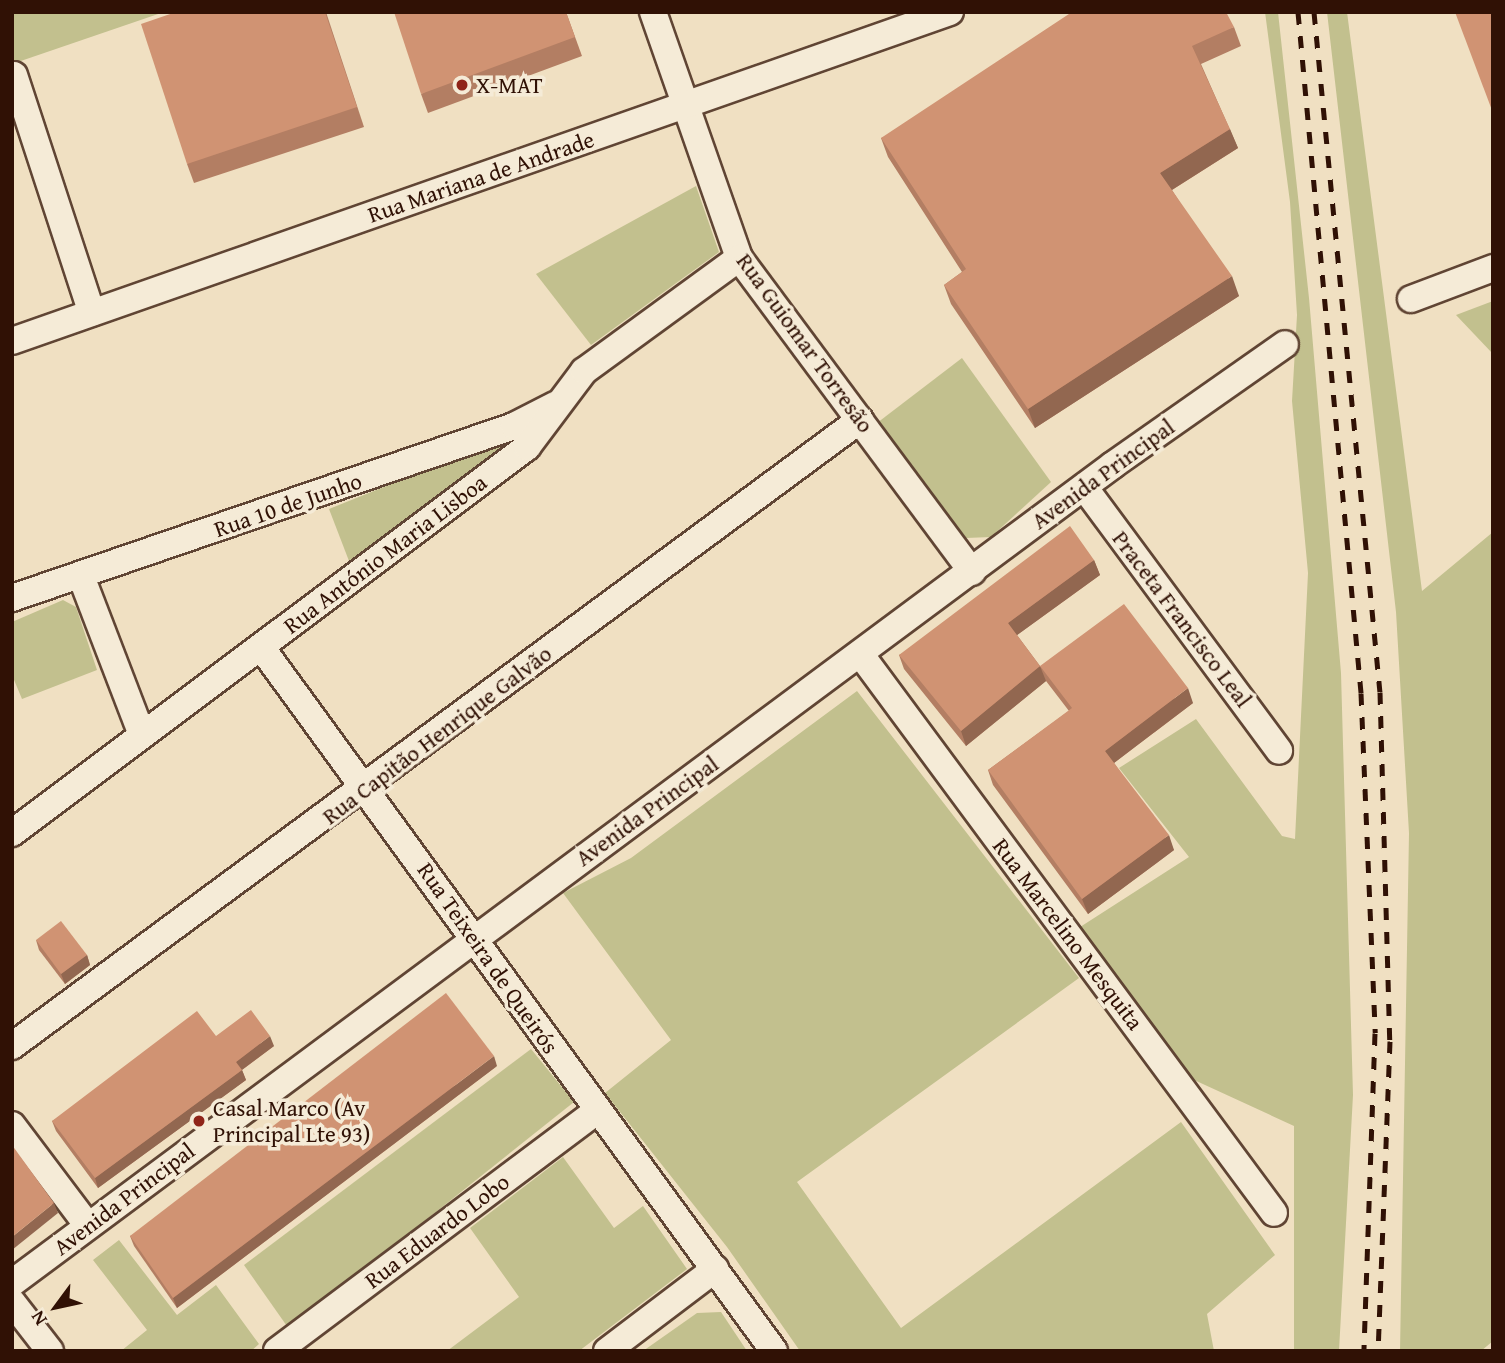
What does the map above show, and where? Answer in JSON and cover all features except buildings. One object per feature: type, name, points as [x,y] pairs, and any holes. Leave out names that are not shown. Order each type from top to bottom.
[{"type":"street","name":"Rua Guiomar Torresão","points":[[653,12],[739,258],[972,572]]},
{"type":"street","name":"Rua Mariana de Andrade","points":[[12,341],[950,12]]},
{"type":"street","points":[[14,75],[92,313]]},
{"type":"street","name":"Rua António Maria Lisboa","points":[[12,832],[527,447],[584,371],[739,258]]},
{"type":"street","points":[[1411,299],[1493,268]]},
{"type":"street","name":"Avenida Principal","points":[[12,1283],[1084,487],[1285,344]]},
{"type":"street","name":"Rua 10 de Junho","points":[[12,598],[514,426],[560,403]]},
{"type":"street","name":"Rua Capitão Henrique Galvão","points":[[12,1046],[368,788],[860,420]]},
{"type":"street","name":"Praceta Francisco Leal","points":[[1084,487],[1279,751]]},
{"type":"street","points":[[82,576],[142,735]]},
{"type":"street","name":"Rua Teixeira de Queirós","points":[[261,647],[368,788],[459,916],[471,941],[774,1351]]},
{"type":"street","name":"Rua Marcelino Mesquita","points":[[861,655],[1274,1213]]},
{"type":"street","name":"Rua Eduardo Lobo","points":[[277,1351],[597,1111]]},
{"type":"street","points":[[12,1125],[88,1226]]},
{"type":"street","points":[[607,1351],[715,1269]]},
{"type":"street","points":[[12,1302],[50,1351]]},
{"type":"shaded area","points":[[12,12],[164,12],[12,64]]},
{"type":"shaded area","points":[[1265,12],[1278,12],[1309,298],[1341,673],[1353,1095],[1339,1351],[1294,1351],[1294,1126],[1192,1079],[1077,929],[1189,857],[1119,768],[1196,719],[1282,836],[1295,839],[1308,573],[1292,401],[1297,315],[1290,202]]},
{"type":"shaded area","points":[[1327,12],[1347,12],[1422,591],[1493,532],[1493,1341],[1481,1351],[1400,1351],[1409,833],[1396,612]]},
{"type":"shaded area","points":[[696,186],[719,252],[591,345],[536,274]]},
{"type":"shaded area","points":[[1493,301],[1493,354],[1456,315]]},
{"type":"shaded area","points":[[962,358],[1051,482],[991,537],[966,538],[877,423]]},
{"type":"shaded area","points":[[503,439],[510,447],[349,561],[329,509]]},
{"type":"shaded area","points":[[63,600],[76,607],[97,670],[22,699],[12,675],[12,622]]},
{"type":"shaded area","points":[[857,691],[1079,978],[797,1182],[901,1328],[1181,1122],[1275,1255],[1207,1314],[1214,1351],[800,1351],[727,1247],[605,1093],[671,1040],[563,893],[631,858]]},
{"type":"shaded area","points":[[531,1049],[574,1102],[289,1329],[244,1265]]},
{"type":"shaded area","points":[[563,1157],[614,1228],[643,1206],[687,1269],[579,1351],[447,1351],[519,1297],[470,1228]]},
{"type":"shaded area","points":[[119,1240],[177,1315],[216,1285],[259,1344],[251,1351],[121,1351],[147,1330],[93,1260]]},
{"type":"shaded area","points":[[721,1312],[747,1351],[643,1351],[697,1313]]},
{"type":"railway","points":[[1298,12],[1361,693],[1375,1033],[1364,1351]]},
{"type":"railway","points":[[1314,12],[1380,692],[1390,1041],[1378,1351]]},
{"type":"place","name":"X-MAT","points":[[462,85]]},
{"type":"place","name":"Casal Marco (Av Principal Lte 93)","points":[[199,1121]]}]
